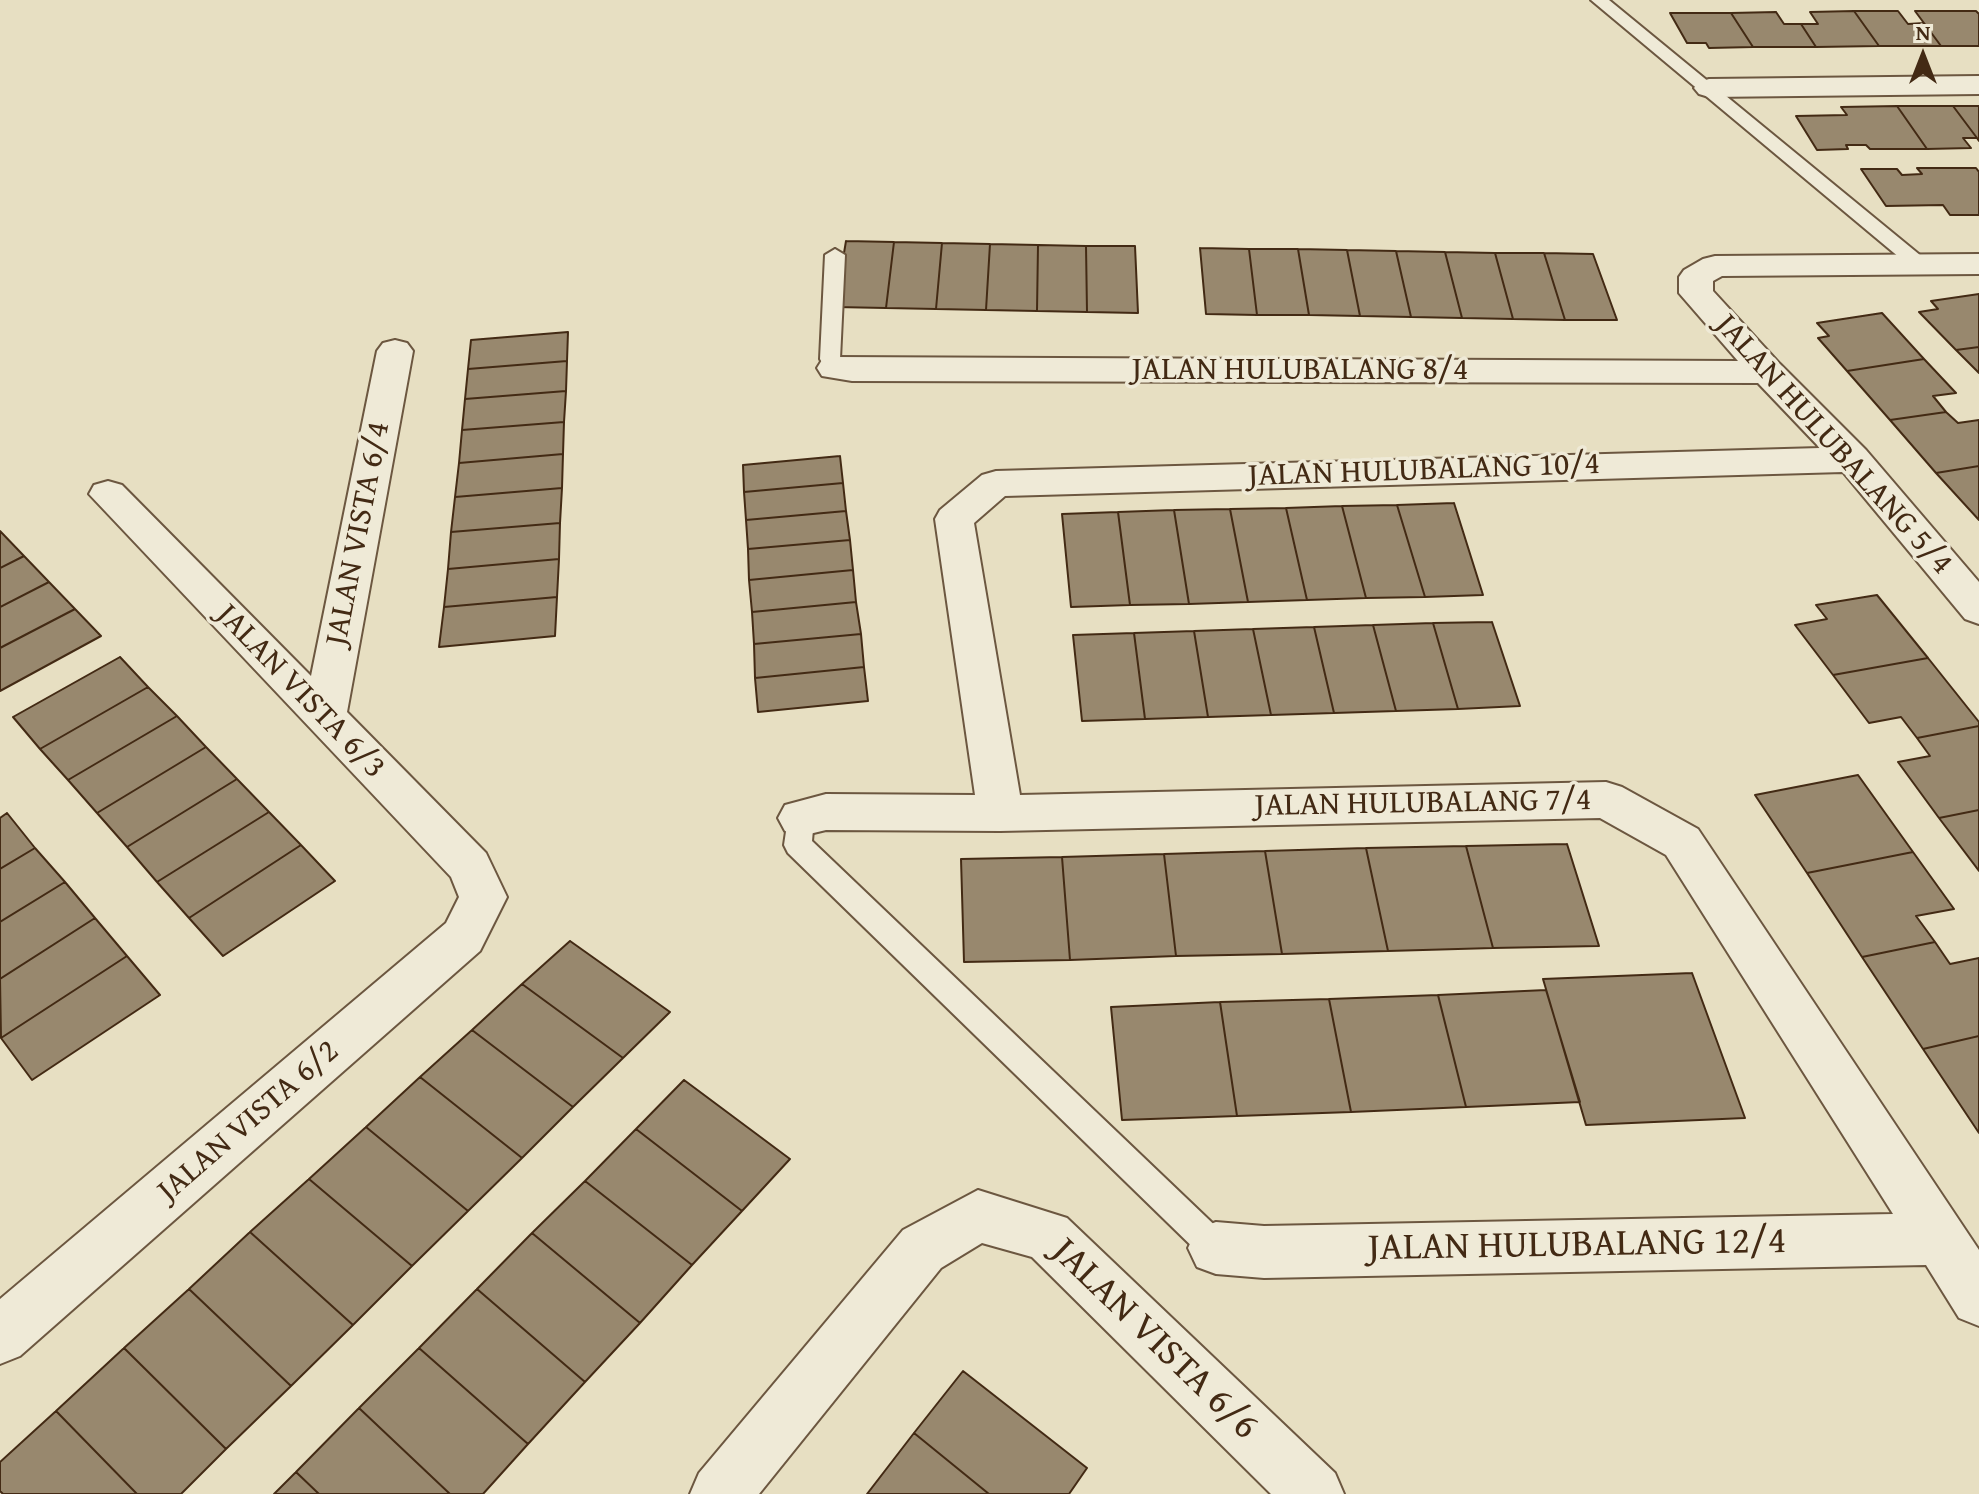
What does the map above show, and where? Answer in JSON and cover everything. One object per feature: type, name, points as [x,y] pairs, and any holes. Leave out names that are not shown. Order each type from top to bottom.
[{"type":"street","points":[[1709,88],[1979,85]]},
{"type":"street","points":[[1919,264],[1979,264]]},
{"type":"street","name":"JALAN HULUBALANG 5/4","points":[[1919,264],[1715,266],[1696,277],[1696,293],[1767,372],[1853,459],[1979,609]]},
{"type":"street","name":"JALAN VISTA 6/4","points":[[324,717],[395,351]]},
{"type":"street","name":"JALAN HULUBALANG 8/4","points":[[835,368],[1767,372]]},
{"type":"street","name":"JALAN HULUBALANG 10/4","points":[[1000,813],[954,519],[996,484],[1853,459]]},
{"type":"street","name":"JALAN VISTA 6/3","points":[[108,494],[470,866],[483,897]]},
{"type":"street","name":"JALAN HULUBALANG 7/4","points":[[801,818],[826,812],[1000,813],[1606,800],[1682,842],[1937,1239],[1979,1299]]},
{"type":"street","name":"JALAN VISTA 6/2","points":[[0,1336],[463,937],[483,897]]},
{"type":"street","name":"JALAN VISTA 6/6","points":[[720,1494],[922,1249],[978,1216],[1048,1236],[1314,1494]]},
{"type":"street","name":"JALAN HULUBALANG 12/4","points":[[1216,1248],[1280,1252],[1937,1239]]},
{"type":"lane","points":[[1599,0],[1919,264]]},
{"type":"lane","points":[[835,255],[830,359],[835,368]]},
{"type":"lane","points":[[801,818],[798,845],[1216,1248]]},
{"type":"building","points":[[1854,11],[1898,11],[1908,24],[1924,23],[1941,46],[1879,46]]},
{"type":"building","points":[[1854,11],[1879,46],[1816,47],[1801,24],[1818,24],[1810,12]]},
{"type":"building","points":[[1915,11],[1976,11],[1979,14],[1979,46],[1941,46]]},
{"type":"building","points":[[1776,12],[1784,24],[1801,24],[1816,47],[1753,47],[1731,13]]},
{"type":"building","points":[[1670,13],[1731,13],[1753,47],[1709,48],[1706,43],[1687,43]]},
{"type":"building","points":[[1897,106],[1927,149],[1870,149],[1866,145],[1846,145],[1848,149],[1817,150],[1796,116],[1847,115],[1841,107]]},
{"type":"building","points":[[1897,106],[1953,106],[1977,138],[1963,138],[1971,148],[1927,149]]},
{"type":"building","points":[[1953,106],[1979,106],[1979,141],[1977,138]]},
{"type":"building","points":[[1917,168],[1976,168],[1979,172],[1979,215],[1950,215],[1943,205],[1886,206],[1861,169],[1897,169],[1902,175],[1922,174]]},
{"type":"building","points":[[846,241],[894,242],[886,308],[835,307]]},
{"type":"building","points":[[894,242],[942,243],[936,309],[886,308]]},
{"type":"building","points":[[942,243],[990,244],[986,310],[936,309]]},
{"type":"building","points":[[990,244],[1038,245],[1037,311],[986,310]]},
{"type":"building","points":[[1038,245],[1086,246],[1087,312],[1037,311]]},
{"type":"building","points":[[1086,246],[1135,246],[1138,313],[1087,312]]},
{"type":"building","points":[[1200,248],[1249,249],[1257,315],[1206,314]]},
{"type":"building","points":[[1249,249],[1298,249],[1309,315],[1257,315]]},
{"type":"building","points":[[1298,249],[1347,250],[1360,316],[1309,315]]},
{"type":"building","points":[[1347,250],[1396,251],[1411,317],[1360,316]]},
{"type":"building","points":[[1396,251],[1445,252],[1462,318],[1411,317]]},
{"type":"building","points":[[1445,252],[1495,253],[1513,319],[1462,318]]},
{"type":"building","points":[[1495,253],[1544,253],[1565,320],[1513,319]]},
{"type":"building","points":[[1544,253],[1593,254],[1617,320],[1565,320]]},
{"type":"building","points":[[1979,294],[1979,347],[1956,350],[1919,312],[1938,309],[1931,301]]},
{"type":"building","points":[[1882,313],[1924,359],[1847,371],[1818,338],[1829,336],[1817,323]]},
{"type":"building","points":[[568,332],[567,361],[468,369],[471,340]]},
{"type":"building","points":[[1979,347],[1979,373],[1956,350]]},
{"type":"building","points":[[1924,359],[1956,393],[1933,396],[1946,412],[1890,420],[1847,371]]},
{"type":"building","points":[[567,361],[566,391],[465,399],[468,369]]},
{"type":"building","points":[[566,391],[564,422],[462,430],[465,399]]},
{"type":"building","points":[[1946,412],[1958,423],[1979,420],[1979,466],[1936,473],[1890,420]]},
{"type":"building","points":[[564,422],[563,454],[459,463],[462,430]]},
{"type":"building","points":[[563,454],[562,488],[455,497],[459,463]]},
{"type":"building","points":[[840,456],[843,483],[744,492],[743,465]]},
{"type":"building","points":[[1979,466],[1979,520],[1936,473]]},
{"type":"building","points":[[843,483],[846,511],[746,520],[744,492]]},
{"type":"building","points":[[562,488],[560,523],[451,532],[455,497]]},
{"type":"building","points":[[1454,503],[1483,595],[1425,597],[1397,505]]},
{"type":"building","points":[[1397,505],[1425,597],[1366,598],[1342,506]]},
{"type":"building","points":[[1342,506],[1366,598],[1307,600],[1286,508]]},
{"type":"building","points":[[1286,508],[1307,600],[1248,602],[1230,509]]},
{"type":"building","points":[[1230,509],[1248,602],[1189,604],[1174,510]]},
{"type":"building","points":[[1174,510],[1189,604],[1130,605],[1118,512]]},
{"type":"building","points":[[846,511],[850,540],[748,549],[746,520]]},
{"type":"building","points":[[1118,512],[1130,605],[1071,607],[1062,514]]},
{"type":"building","points":[[560,523],[559,559],[448,569],[451,532]]},
{"type":"building","points":[[0,531],[24,556],[0,568]]},
{"type":"building","points":[[850,540],[853,570],[749,580],[748,549]]},
{"type":"building","points":[[24,556],[49,582],[0,607],[0,568]]},
{"type":"building","points":[[559,559],[557,597],[444,607],[448,569]]},
{"type":"building","points":[[853,570],[856,602],[752,612],[749,580]]},
{"type":"building","points":[[49,582],[75,609],[0,648],[0,607]]},
{"type":"building","points":[[1877,595],[1928,658],[1833,675],[1795,625],[1827,619],[1816,605]]},
{"type":"building","points":[[557,597],[555,636],[439,647],[444,607]]},
{"type":"building","points":[[856,602],[861,634],[754,644],[752,612]]},
{"type":"building","points":[[75,609],[101,636],[0,691],[0,648]]},
{"type":"building","points":[[1492,622],[1520,706],[1458,709],[1433,623]]},
{"type":"building","points":[[1433,623],[1458,709],[1396,711],[1373,625]]},
{"type":"building","points":[[1373,625],[1396,711],[1334,713],[1314,627]]},
{"type":"building","points":[[1314,627],[1334,713],[1271,715],[1253,629]]},
{"type":"building","points":[[1253,629],[1271,715],[1208,717],[1194,631]]},
{"type":"building","points":[[1194,631],[1208,717],[1145,719],[1134,633]]},
{"type":"building","points":[[1134,633],[1145,719],[1082,721],[1073,635]]},
{"type":"building","points":[[861,634],[864,667],[755,678],[754,644]]},
{"type":"building","points":[[120,657],[148,687],[40,749],[13,717]]},
{"type":"building","points":[[1928,658],[1979,726],[1917,738],[1901,717],[1869,723],[1833,675]]},
{"type":"building","points":[[864,667],[868,701],[758,712],[755,678]]},
{"type":"building","points":[[148,687],[177,716],[68,780],[40,749]]},
{"type":"building","points":[[177,716],[206,747],[97,813],[68,780]]},
{"type":"building","points":[[1979,726],[1979,810],[1939,818],[1898,762],[1930,756],[1917,738]]},
{"type":"building","points":[[206,747],[237,779],[127,847],[97,813]]},
{"type":"building","points":[[1858,775],[1913,852],[1807,873],[1755,795]]},
{"type":"building","points":[[237,779],[269,812],[157,882],[127,847]]},
{"type":"building","points":[[1979,810],[1979,871],[1939,818]]},
{"type":"building","points":[[269,812],[301,845],[189,918],[157,882]]},
{"type":"building","points":[[7,813],[35,848],[0,869],[0,818]]},
{"type":"building","points":[[1567,844],[1599,946],[1493,948],[1466,846]]},
{"type":"building","points":[[301,845],[335,881],[223,956],[189,918]]},
{"type":"building","points":[[1466,846],[1493,948],[1388,951],[1366,848]]},
{"type":"building","points":[[35,848],[65,882],[0,922],[0,869]]},
{"type":"building","points":[[1366,848],[1388,951],[1282,954],[1265,851]]},
{"type":"building","points":[[1265,851],[1282,954],[1176,956],[1164,854]]},
{"type":"building","points":[[1913,852],[1954,909],[1916,916],[1935,942],[1862,957],[1807,873]]},
{"type":"building","points":[[1164,854],[1176,956],[1070,960],[1062,857]]},
{"type":"building","points":[[1062,857],[1070,960],[964,962],[961,859]]},
{"type":"building","points":[[65,882],[95,918],[0,979],[0,922]]},
{"type":"building","points":[[95,918],[127,956],[1,1038],[0,979]]},
{"type":"building","points":[[570,941],[670,1012],[623,1058],[522,984]]},
{"type":"building","points":[[1935,942],[1950,964],[1979,958],[1979,1036],[1923,1049],[1862,957]]},
{"type":"building","points":[[127,956],[160,995],[32,1080],[1,1038]]},
{"type":"building","points":[[1692,973],[1745,1118],[1586,1125],[1543,979]]},
{"type":"building","points":[[522,984],[623,1058],[573,1107],[472,1030]]},
{"type":"building","points":[[1546,990],[1580,1102],[1466,1107],[1438,995]]},
{"type":"building","points":[[1438,995],[1466,1107],[1351,1112],[1329,999]]},
{"type":"building","points":[[1329,999],[1351,1112],[1237,1116],[1220,1002]]},
{"type":"building","points":[[1220,1002],[1237,1116],[1122,1120],[1111,1007]]},
{"type":"building","points":[[472,1030],[573,1107],[522,1158],[420,1077]]},
{"type":"building","points":[[1979,1036],[1979,1133],[1923,1049]]},
{"type":"building","points":[[420,1077],[522,1158],[468,1211],[366,1127]]},
{"type":"building","points":[[684,1080],[790,1159],[742,1211],[636,1129]]},
{"type":"building","points":[[366,1127],[468,1211],[412,1266],[309,1179]]},
{"type":"building","points":[[636,1129],[742,1211],[692,1265],[585,1181]]},
{"type":"building","points":[[309,1179],[412,1266],[353,1325],[250,1232]]},
{"type":"building","points":[[585,1181],[692,1265],[640,1323],[532,1233]]},
{"type":"building","points":[[250,1232],[353,1325],[291,1386],[189,1289]]},
{"type":"building","points":[[532,1233],[640,1323],[585,1382],[477,1289]]},
{"type":"building","points":[[189,1289],[291,1386],[226,1449],[124,1348]]},
{"type":"building","points":[[477,1289],[585,1382],[528,1444],[419,1348]]},
{"type":"building","points":[[124,1348],[226,1449],[181,1494],[137,1494],[56,1411]]},
{"type":"building","points":[[419,1348],[528,1444],[483,1494],[450,1494],[359,1408]]},
{"type":"building","points":[[963,1371],[1087,1468],[1069,1494],[989,1494],[914,1433]]},
{"type":"building","points":[[359,1408],[450,1494],[319,1494],[296,1472]]},
{"type":"building","points":[[56,1411],[137,1494],[3,1494],[0,1491],[0,1462]]},
{"type":"building","points":[[914,1433],[989,1494],[867,1494]]},
{"type":"building","points":[[296,1472],[319,1494],[274,1494]]}]
